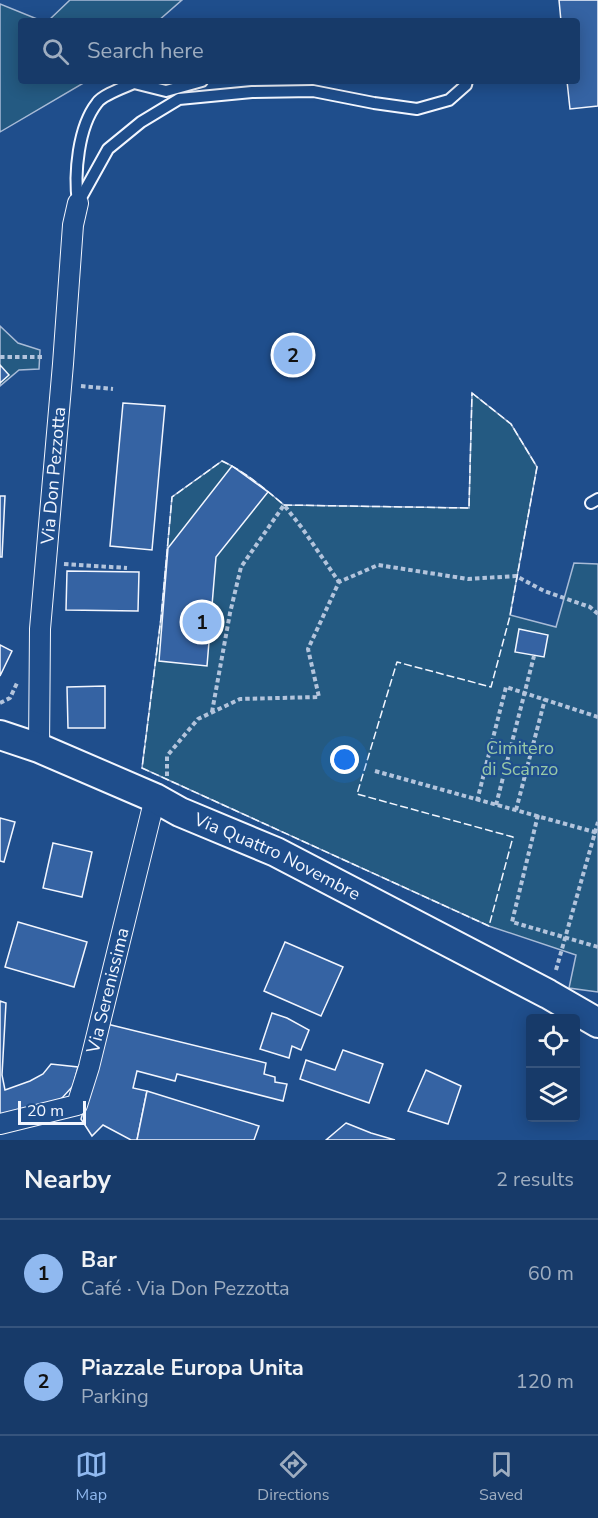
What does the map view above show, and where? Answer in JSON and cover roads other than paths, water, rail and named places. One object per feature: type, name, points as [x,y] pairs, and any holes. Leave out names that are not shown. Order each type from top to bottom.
[{"type":"street","name":"Via Don Pezzotta","points":[[39,748],[39,664],[46,560],[73,225],[78,203]]},
{"type":"street","name":"Via Quattro Novembre","points":[[0,735],[39,748],[155,798],[180,812],[276,852],[548,994],[598,1023]]},
{"type":"street","name":"Via Serenissima","points":[[0,1124],[77,1105],[89,1067],[155,798]]},
{"type":"street","name":"Via Quattro Novembre","points":[[548,994],[598,1000]]},
{"type":"lane","points":[[78,203],[75,182],[84,128],[98,101],[132,84]]},
{"type":"lane","points":[[138,84],[166,91],[191,84]]},
{"type":"lane","points":[[78,203],[108,149],[141,122],[179,99],[252,92],[313,91],[374,103],[417,108],[449,100],[466,84]]},
{"type":"place","name":"Piazzale Europa Unita","points":[[293,355]]},
{"type":"place","name":"Bar","points":[[202,622]]},
{"type":"park label","name":"Cimitero di Scanzo","points":[[520,758]]}]
